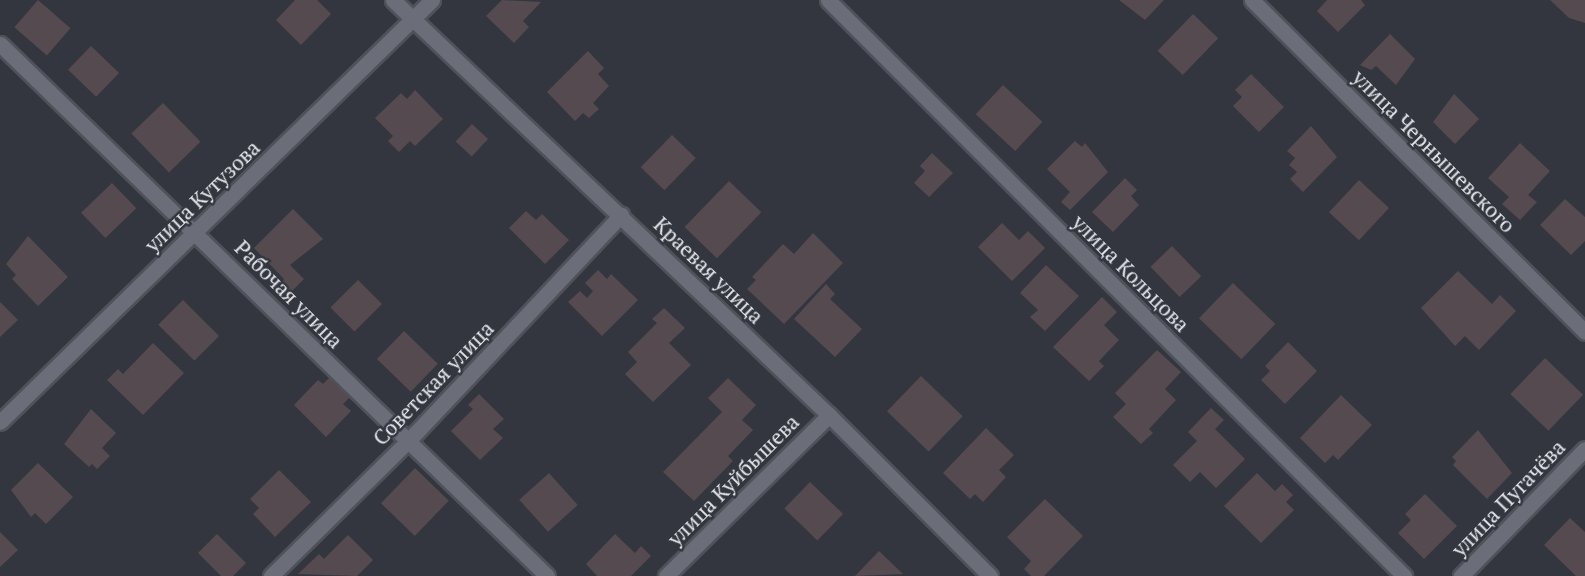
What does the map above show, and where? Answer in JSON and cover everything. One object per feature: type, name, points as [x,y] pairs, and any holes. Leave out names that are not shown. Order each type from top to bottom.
[{"type":"street","name":"Краевая улица","points":[[393,0],[830,415],[990,576]]},
{"type":"street","name":"улица Кутузова","points":[[0,422],[432,0]]},
{"type":"street","name":"улица Кольцова","points":[[828,0],[1404,576]]},
{"type":"street","name":"улица Чернышевского","points":[[1252,0],[1585,332]]},
{"type":"street","name":"Рабочая улица","points":[[0,44],[196,232],[547,576]]},
{"type":"street","name":"Советская улица","points":[[271,576],[408,441],[621,215]]},
{"type":"street","name":"улица Куйбышева","points":[[666,576],[830,415]]},
{"type":"street","name":"улица Пугачёва","points":[[1461,576],[1585,449]]},
{"type":"building","points":[[38,0],[70,28],[47,55],[14,27]]},
{"type":"building","points":[[295,0],[317,0],[331,14],[301,45],[276,20]]},
{"type":"building","points":[[502,0],[541,2],[523,21],[529,27],[514,43],[486,16]]},
{"type":"building","points":[[1119,0],[1164,0],[1145,20]]},
{"type":"building","points":[[1327,0],[1361,0],[1365,5],[1338,32],[1317,11]]},
{"type":"building","points":[[1550,0],[1585,0],[1585,23],[1569,18]]},
{"type":"building","points":[[1193,14],[1218,38],[1183,75],[1158,51]]},
{"type":"building","points":[[1390,34],[1415,59],[1396,85],[1376,66],[1371,70],[1360,65]]},
{"type":"building","points":[[91,46],[119,73],[96,97],[68,70]]},
{"type":"building","points":[[588,51],[604,68],[598,74],[609,86],[593,103],[599,109],[589,118],[583,113],[575,121],[547,92]]},
{"type":"building","points":[[1251,74],[1284,107],[1259,132],[1233,106],[1242,97],[1235,90]]},
{"type":"building","points":[[1003,85],[1042,122],[1015,151],[976,114]]},
{"type":"building","points":[[415,90],[443,119],[415,146],[410,141],[399,152],[388,141],[393,136],[375,118],[401,93],[407,99]]},
{"type":"building","points":[[1454,94],[1479,119],[1455,144],[1433,122]]},
{"type":"building","points":[[163,103],[201,142],[169,172],[131,134]]},
{"type":"building","points":[[472,124],[488,139],[472,157],[456,142]]},
{"type":"building","points":[[1311,126],[1337,157],[1303,192],[1290,179],[1297,172],[1289,165],[1295,158],[1287,151]]},
{"type":"building","points":[[672,135],[696,158],[664,190],[641,167]]},
{"type":"building","points":[[1075,141],[1082,147],[1085,143],[1108,172],[1070,210],[1061,202],[1070,192],[1047,169]]},
{"type":"building","points":[[1520,143],[1550,171],[1528,195],[1537,202],[1520,220],[1502,204],[1509,197],[1488,178]]},
{"type":"building","points":[[932,153],[953,173],[929,197],[914,183],[925,171],[920,166]]},
{"type":"building","points":[[1125,178],[1137,190],[1131,196],[1139,205],[1113,232],[1092,212]]},
{"type":"building","points":[[1359,180],[1389,208],[1359,240],[1329,212]]},
{"type":"building","points":[[729,181],[761,212],[717,258],[685,227]]},
{"type":"building","points":[[112,183],[136,208],[105,238],[81,213]]},
{"type":"building","points":[[1565,199],[1585,217],[1585,241],[1571,255],[1540,225]]},
{"type":"building","points":[[293,209],[323,239],[290,265],[304,279],[288,295],[278,285],[284,279],[254,248]]},
{"type":"building","points":[[526,211],[536,220],[542,214],[569,240],[545,264],[509,228]]},
{"type":"building","points":[[1002,223],[1019,240],[1028,231],[1045,248],[1012,281],[978,247]]},
{"type":"building","points":[[813,233],[843,263],[784,324],[747,289],[756,280],[752,277],[783,244],[794,254]]},
{"type":"building","points":[[28,236],[68,277],[38,306],[12,279],[16,275],[6,264]]},
{"type":"building","points":[[1172,246],[1201,276],[1180,297],[1150,267]]},
{"type":"building","points":[[1046,265],[1079,296],[1045,331],[1030,317],[1038,310],[1020,293]]},
{"type":"building","points":[[598,270],[607,279],[611,274],[638,300],[602,336],[568,302],[580,291],[587,298],[593,291],[585,283]]},
{"type":"building","points":[[1458,271],[1492,304],[1500,295],[1516,311],[1479,350],[1465,336],[1455,346],[1421,308]]},
{"type":"building","points":[[358,280],[382,304],[354,332],[330,308]]},
{"type":"building","points":[[1233,283],[1275,324],[1241,359],[1199,318]]},
{"type":"building","points":[[826,284],[835,294],[830,299],[862,329],[835,357],[794,319]]},
{"type":"building","points":[[1102,297],[1117,312],[1104,325],[1119,340],[1099,361],[1104,366],[1089,381],[1053,347]]},
{"type":"building","points":[[183,300],[219,336],[194,361],[158,325]]},
{"type":"building","points":[[0,302],[18,320],[0,337]]},
{"type":"building","points":[[664,308],[685,328],[669,343],[691,365],[653,402],[625,374],[637,362],[628,352],[657,323],[652,319]]},
{"type":"building","points":[[404,331],[438,364],[411,392],[377,359]]},
{"type":"building","points":[[1288,342],[1317,371],[1285,404],[1261,380],[1270,371],[1265,366]]},
{"type":"building","points":[[153,343],[184,373],[143,415],[107,380],[118,369],[123,374]]},
{"type":"building","points":[[1157,350],[1181,372],[1165,389],[1176,400],[1149,429],[1153,433],[1141,444],[1113,417],[1126,404],[1115,393]]},
{"type":"building","points":[[1545,358],[1583,395],[1548,431],[1510,394]]},
{"type":"building","points":[[921,376],[963,416],[929,452],[887,411]]},
{"type":"building","points":[[330,377],[350,397],[343,404],[351,411],[326,437],[294,405],[318,380],[323,384]]},
{"type":"building","points":[[728,378],[756,405],[742,420],[753,430],[728,456],[733,461],[694,501],[663,472],[722,412],[708,398]]},
{"type":"building","points":[[479,394],[504,419],[493,429],[503,438],[480,460],[451,431],[473,409],[468,405]]},
{"type":"building","points":[[1341,395],[1372,425],[1338,460],[1333,455],[1325,463],[1300,438]]},
{"type":"building","points":[[1211,408],[1224,420],[1215,429],[1245,459],[1216,488],[1200,472],[1190,482],[1173,465],[1197,441],[1188,432]]},
{"type":"building","points":[[91,409],[116,433],[102,448],[110,456],[97,469],[92,464],[89,467],[64,444]]},
{"type":"building","points":[[986,428],[1014,455],[999,470],[1006,477],[983,502],[975,494],[970,499],[943,473]]},
{"type":"building","points":[[1478,430],[1512,473],[1487,499],[1453,465],[1456,461],[1452,457]]},
{"type":"building","points":[[38,463],[73,497],[46,524],[35,513],[31,517],[11,490]]},
{"type":"building","points":[[415,468],[449,501],[415,536],[381,503]]},
{"type":"building","points":[[279,470],[311,502],[275,537],[253,514],[259,508],[250,499]]},
{"type":"building","points":[[549,473],[578,505],[548,532],[519,500]]},
{"type":"building","points":[[1257,473],[1275,491],[1282,484],[1293,495],[1286,502],[1294,510],[1261,543],[1224,506]]},
{"type":"building","points":[[810,482],[843,514],[817,541],[784,509]]},
{"type":"building","points":[[1425,494],[1457,526],[1424,559],[1398,533],[1411,520],[1405,514]]},
{"type":"building","points":[[1045,499],[1083,536],[1044,576],[1031,576],[1024,569],[1031,561],[1007,537]]},
{"type":"building","points":[[1570,518],[1585,532],[1585,576],[1576,576],[1544,545]]},
{"type":"building","points":[[0,532],[18,550],[0,567]]},
{"type":"building","points":[[217,534],[246,563],[233,576],[221,576],[198,553]]},
{"type":"building","points":[[615,534],[635,553],[641,546],[651,556],[631,576],[597,576],[586,564]]},
{"type":"building","points":[[348,535],[373,560],[357,576],[298,574],[319,554],[324,559]]},
{"type":"building","points":[[879,551],[903,574],[855,576]]}]
